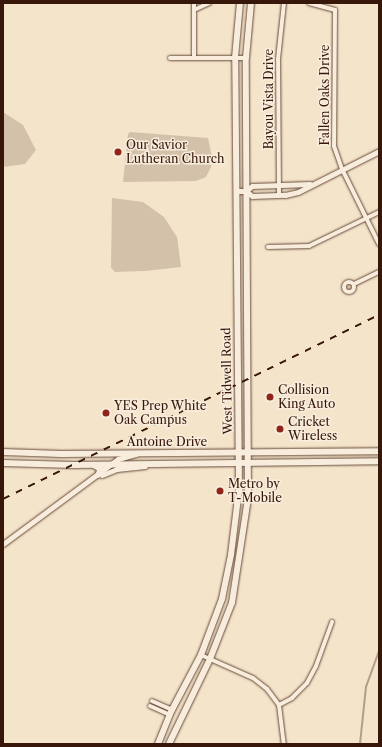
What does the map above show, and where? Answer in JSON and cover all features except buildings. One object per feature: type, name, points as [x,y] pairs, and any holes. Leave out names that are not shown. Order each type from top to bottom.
[{"type":"main road","name":"West Tidwell Road","points":[[158,744],[171,713],[201,655],[222,599],[231,555],[239,490],[235,58],[240,3]]},
{"type":"main road","name":"West Tidwell Road","points":[[169,744],[180,718],[210,659],[232,602],[243,542],[250,463],[247,326],[246,58],[252,3]]},
{"type":"main road","points":[[235,116],[246,117]]},
{"type":"main road","points":[[237,265],[247,265]]},
{"type":"main road","points":[[238,326],[247,326]]},
{"type":"main road","points":[[238,396],[249,396]]},
{"type":"main road","name":"Antoine Drive","points":[[3,452],[250,453],[379,451]]},
{"type":"main road","points":[[168,464],[169,453]]},
{"type":"main road","name":"Antoine Drive","points":[[3,463],[94,465],[379,461]]},
{"type":"main road","points":[[94,465],[101,469],[97,477]]},
{"type":"main road","points":[[171,713],[180,718]]},
{"type":"street","points":[[194,3],[194,58]]},
{"type":"street","points":[[194,10],[209,3]]},
{"type":"street","name":"Bayou Vista Drive","points":[[279,196],[278,59],[284,3]]},
{"type":"street","name":"Fallen Oaks Drive","points":[[309,3],[335,10],[334,138],[336,155],[379,244]]},
{"type":"street","points":[[170,58],[246,58]]},
{"type":"street","points":[[246,191],[252,196],[279,196],[298,192],[313,183],[379,152]]},
{"type":"street","points":[[236,191],[246,191],[252,186],[279,186],[313,183]]},
{"type":"street","points":[[268,247],[309,246],[379,212]]},
{"type":"street","points":[[354,284],[379,272]]},
{"type":"street","points":[[3,544],[97,477],[118,459],[143,453]]},
{"type":"street","points":[[97,477],[117,469],[153,464]]},
{"type":"street","points":[[222,599],[232,602]]},
{"type":"street","points":[[279,705],[292,698],[307,683],[316,666],[332,622]]},
{"type":"street","points":[[201,655],[253,678],[267,689],[279,705],[284,744]]},
{"type":"street","points":[[152,701],[171,713]]},
{"type":"street","points":[[150,706],[171,713]]},
{"type":"shaded area","points":[[3,112],[23,125],[36,150],[25,164],[3,167]]},
{"type":"shaded area","points":[[130,132],[208,138],[212,157],[211,167],[206,177],[196,181],[123,182],[128,134]]},
{"type":"shaded area","points":[[112,198],[143,202],[164,217],[177,237],[181,267],[145,271],[115,272],[111,268]]},
{"type":"waterway","points":[[360,744],[366,687],[379,651]]},
{"type":"railway","points":[[3,499],[379,315]]},
{"type":"place","name":"Our Savior Lutheran Church","points":[[118,152]]},
{"type":"place","name":"Collision King Auto","points":[[270,397]]},
{"type":"place","name":"YES Prep White Oak Campus","points":[[106,413]]},
{"type":"place","name":"Cricket Wireless","points":[[280,429]]},
{"type":"place","name":"Metro by T-Mobile","points":[[220,491]]}]
